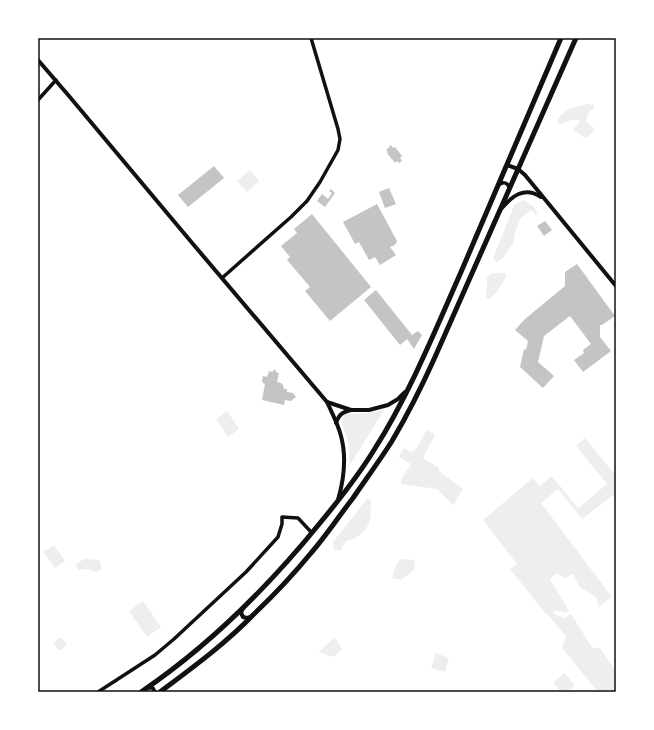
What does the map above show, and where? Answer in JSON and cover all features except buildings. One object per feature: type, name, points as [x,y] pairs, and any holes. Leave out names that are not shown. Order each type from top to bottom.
[{"type":"main road","points":[[141,692],[210,639],[244,608],[276,575],[312,533],[374,452],[395,415],[431,340],[561,38]]},
{"type":"main road","points":[[160,692],[217,648],[252,616],[289,578],[311,553],[368,477],[392,441],[435,357],[576,38]]},
{"type":"street","points":[[222,278],[291,217],[306,201],[320,182],[338,150],[340,139],[338,130],[311,38]]},
{"type":"street","points":[[38,60],[327,402],[341,437],[343,450],[344,468],[342,486],[338,501]]},
{"type":"street","points":[[38,100],[56,80]]},
{"type":"street","points":[[507,165],[518,169],[525,175],[616,286]]},
{"type":"street","points":[[498,186],[505,183],[508,185],[509,190]]},
{"type":"street","points":[[500,211],[512,198],[522,193],[535,193],[545,199]]},
{"type":"street","points":[[336,423],[343,411],[369,410],[388,406],[398,399],[408,388]]},
{"type":"street","points":[[327,402],[351,410]]},
{"type":"street","points":[[98,692],[155,655],[174,640],[249,569],[278,537],[282,524],[282,517],[298,518],[312,533]]},
{"type":"street","points":[[244,608],[241,613],[242,617],[247,618],[252,616]]},
{"type":"street","points":[[147,688],[153,688],[155,692]]},
{"type":"shaded area","points":[[588,104],[594,105],[594,108],[588,114],[586,122],[594,128],[594,131],[587,137],[584,137],[573,130],[579,123],[579,120],[572,120],[560,124],[558,123],[557,120],[567,110]]},
{"type":"shaded area","points":[[250,170],[259,181],[247,192],[237,181]]},
{"type":"shaded area","points":[[524,200],[534,207],[538,214],[536,215],[531,210],[520,219],[514,236],[514,242],[503,258],[497,262],[493,258],[514,206]]},
{"type":"shaded area","points":[[492,273],[505,273],[506,277],[496,293],[489,299],[486,298],[487,278]]},
{"type":"shaded area","points":[[384,410],[350,465],[348,441],[341,421],[344,416],[347,414],[368,413]]},
{"type":"shaded area","points":[[227,411],[239,429],[228,437],[216,419]]},
{"type":"shaded area","points":[[427,430],[435,435],[423,458],[439,468],[439,471],[463,489],[453,505],[437,489],[401,484],[401,480],[411,464],[399,457],[404,448],[411,452],[416,449]]},
{"type":"shaded area","points":[[585,438],[616,476],[616,493],[582,519],[558,489],[541,503],[612,597],[599,607],[596,597],[580,587],[573,574],[565,578],[556,573],[550,579],[569,611],[566,613],[558,611],[552,612],[565,618],[571,614],[593,649],[599,647],[616,671],[616,692],[598,692],[562,648],[566,636],[546,614],[510,569],[517,564],[483,520],[533,478],[540,486],[552,476],[578,508],[607,484],[576,446]]},
{"type":"shaded area","points":[[367,499],[371,500],[370,520],[367,528],[358,536],[346,541],[340,551],[334,550],[333,542]]},
{"type":"shaded area","points":[[54,545],[65,561],[55,568],[43,552]]},
{"type":"shaded area","points":[[84,559],[99,560],[102,569],[97,572],[86,569],[78,570],[76,564]]},
{"type":"shaded area","points":[[401,559],[414,560],[415,569],[401,580],[392,578],[397,563]]},
{"type":"shaded area","points":[[143,601],[161,627],[147,637],[129,611]]},
{"type":"shaded area","points":[[61,637],[67,645],[60,651],[53,643]]},
{"type":"shaded area","points":[[335,637],[342,650],[333,657],[319,652]]},
{"type":"shaded area","points":[[436,653],[449,658],[445,672],[431,668]]},
{"type":"shaded area","points":[[565,673],[575,686],[567,692],[561,692],[553,682]]}]
